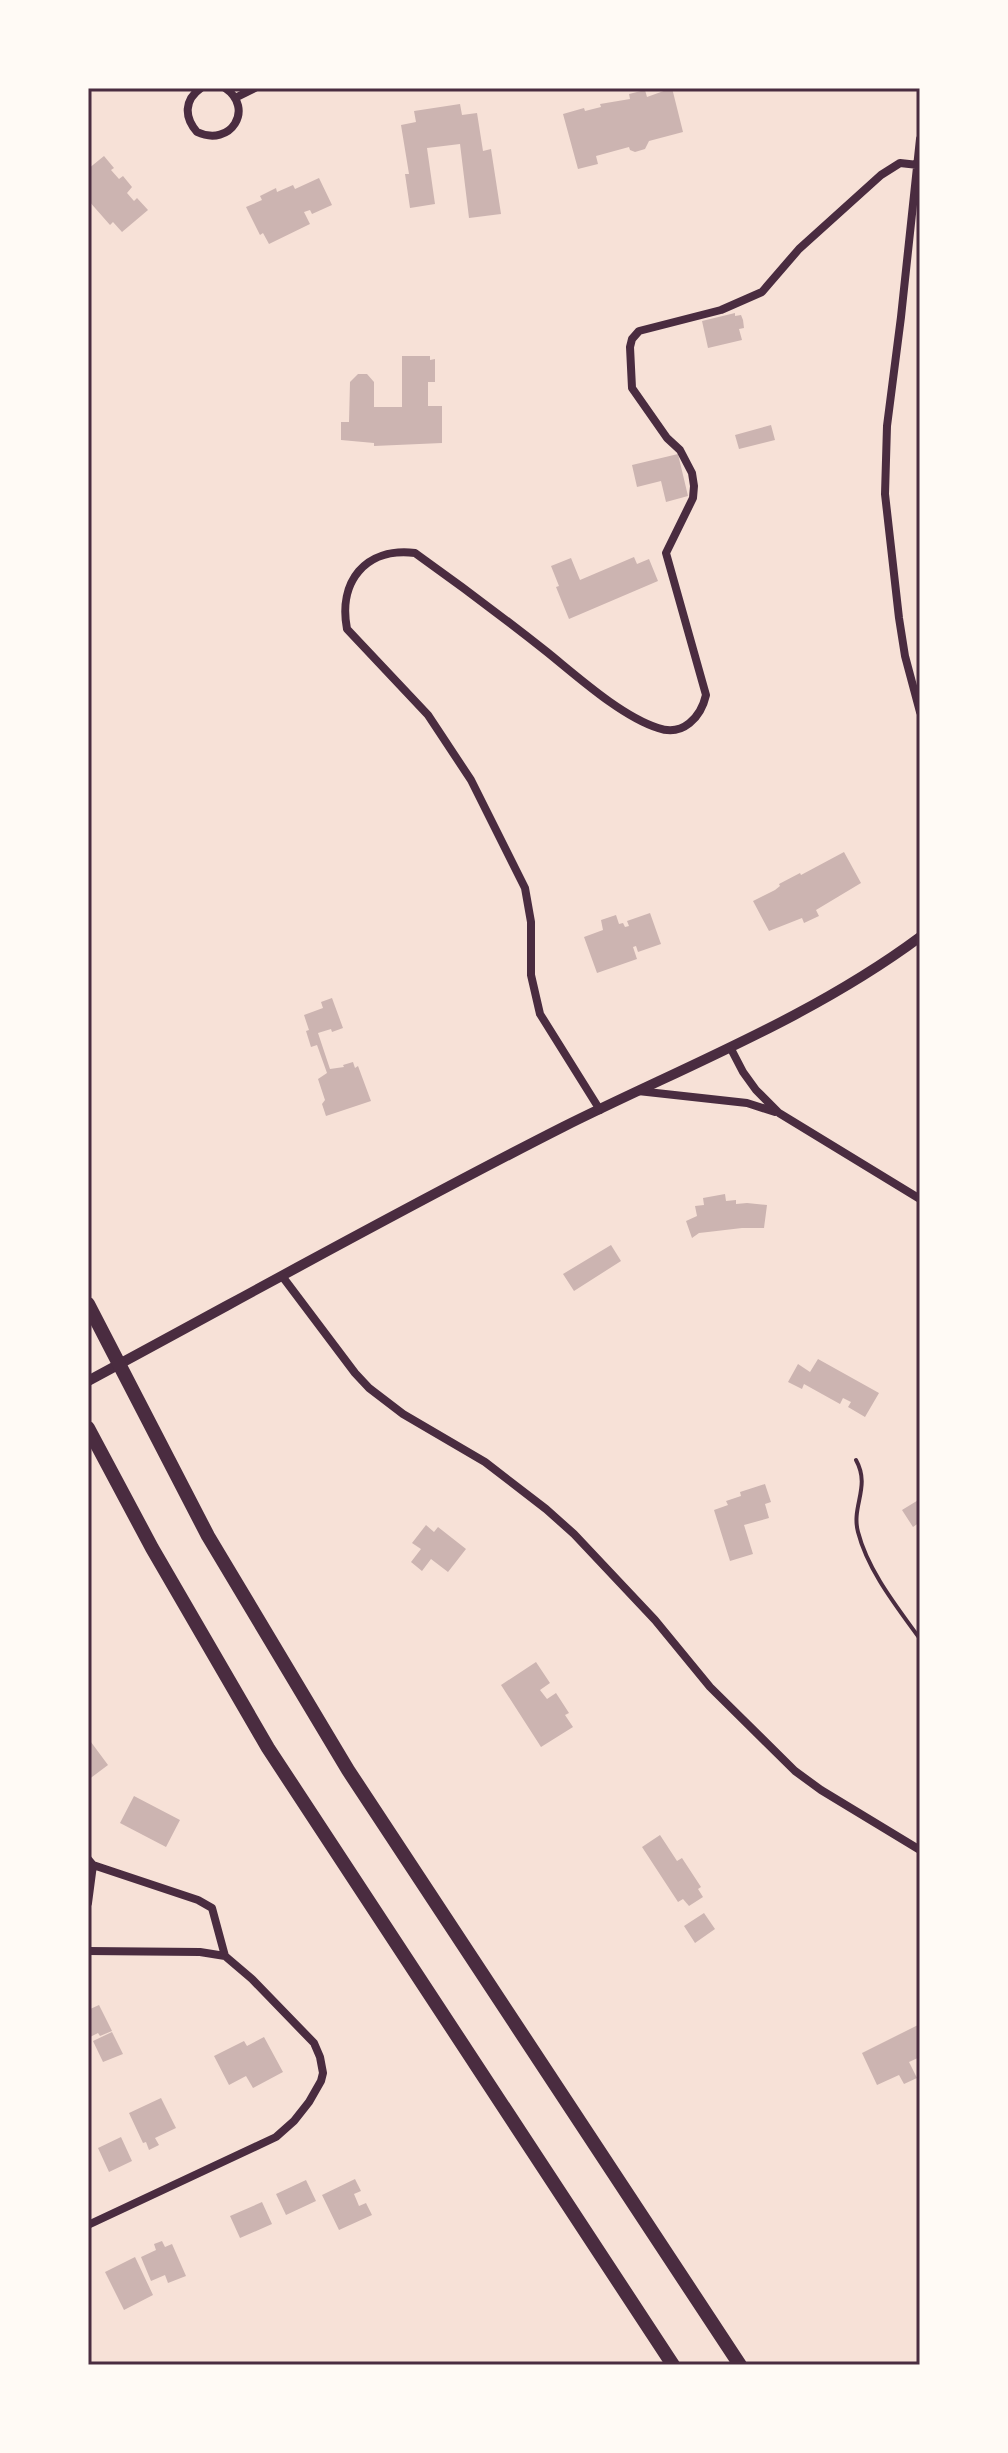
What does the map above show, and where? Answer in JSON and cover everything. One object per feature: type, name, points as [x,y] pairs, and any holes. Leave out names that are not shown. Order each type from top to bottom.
[{"type":"highway","points":[[88,1305],[216,1550],[348,1770],[740,2365]]},
{"type":"highway","points":[[88,1428],[202,1637],[268,1748],[673,2365]]},
{"type":"street","points":[[201,88],[189,101],[188,117],[197,132],[205,136],[223,135],[236,123],[238,106],[225,88]]},
{"type":"street","points":[[235,98],[255,88]]},
{"type":"street","points":[[920,139],[887,426],[885,494],[901,631],[920,712]]},
{"type":"street","points":[[600,1110],[540,1014],[531,975],[531,922],[525,888],[471,780],[428,715],[347,629],[345,597],[351,582],[371,560],[386,554],[415,553],[614,705],[659,729],[686,727],[696,718],[706,695],[666,553],[693,498],[694,486],[692,473],[680,450],[667,438],[632,388],[632,339],[639,331],[721,310],[762,292],[799,249],[881,175],[900,163],[918,165]]},
{"type":"street","points":[[88,1381],[340,1243],[804,1010],[855,981],[920,937]]},
{"type":"street","points":[[730,1047],[756,1090],[779,1113],[920,1199]]},
{"type":"street","points":[[638,1091],[747,1103],[779,1113]]},
{"type":"street","points":[[282,1276],[369,1388],[403,1414],[485,1462],[546,1509],[574,1534],[655,1620],[710,1687],[795,1771],[920,1850]]},
{"type":"street","points":[[88,1903],[90,1862],[198,1900],[212,1908],[225,1956]]},
{"type":"street","points":[[88,1951],[200,1952],[225,1956],[252,1979],[314,2043],[323,2073],[309,2102],[276,2137],[88,2225]]},
{"type":"lane","points":[[856,1460],[863,1473],[857,1530],[866,1555],[892,1602],[920,1639]]},
{"type":"building","points":[[672,88],[683,132],[649,141],[645,149],[635,152],[629,147],[596,156],[598,164],[578,169],[563,114],[630,99],[629,94],[645,90],[647,97]]},
{"type":"building","points":[[460,104],[462,115],[477,113],[483,151],[491,149],[501,214],[469,218],[460,144],[427,148],[435,204],[410,208],[405,174],[409,174],[401,125],[416,122],[414,111]]},
{"type":"building","points":[[104,156],[119,179],[123,176],[132,187],[127,193],[134,201],[137,198],[148,210],[122,232],[113,222],[110,225],[88,200],[88,169]]},
{"type":"building","points":[[319,178],[332,205],[312,214],[310,210],[304,212],[310,224],[269,244],[263,233],[260,235],[246,207],[262,200],[260,196],[276,188],[277,192],[293,185],[295,189]]},
{"type":"building","points":[[735,313],[735,316],[741,315],[743,320],[744,328],[739,329],[742,340],[708,348],[702,321]]},
{"type":"building","points":[[402,356],[430,356],[430,360],[435,359],[435,382],[428,382],[428,406],[442,406],[442,443],[374,446],[374,443],[341,440],[341,422],[349,422],[350,382],[358,374],[367,374],[374,382],[374,407],[402,407]]},
{"type":"building","points":[[771,425],[775,440],[739,449],[735,435]]},
{"type":"building","points":[[678,454],[688,496],[666,502],[661,481],[637,487],[632,465]]},
{"type":"building","points":[[634,557],[637,564],[649,559],[658,581],[569,619],[551,566],[571,558],[580,580]]},
{"type":"building","points":[[844,852],[861,883],[816,910],[819,916],[804,923],[802,918],[769,931],[753,901],[775,890],[779,884]]},
{"type":"building","points":[[650,913],[661,944],[638,952],[636,946],[633,947],[637,959],[597,973],[584,937],[603,930],[601,920],[616,915],[619,924],[623,923],[625,927],[629,926],[627,921]]},
{"type":"building","points":[[332,998],[343,1028],[318,1033],[330,1069],[353,1062],[355,1068],[358,1066],[371,1101],[326,1116],[322,1104],[325,1100],[318,1079],[327,1073],[317,1045],[311,1047],[304,1015],[323,1008],[321,1002]]},
{"type":"building","points":[[725,1194],[726,1201],[736,1200],[736,1204],[767,1205],[764,1228],[699,1233],[692,1238],[686,1221],[697,1216],[695,1206],[704,1205],[703,1198]]},
{"type":"building","points":[[611,1245],[621,1261],[574,1291],[563,1274]]},
{"type":"building","points":[[818,1359],[879,1393],[865,1417],[848,1407],[851,1402],[843,1398],[840,1404],[804,1384],[802,1389],[788,1382],[798,1364],[810,1372]]},
{"type":"building","points":[[765,1484],[771,1502],[765,1504],[769,1518],[744,1525],[753,1554],[730,1561],[714,1510],[728,1505],[726,1501],[741,1496],[740,1492]]},
{"type":"building","points":[[920,1499],[920,1522],[913,1527],[902,1510]]},
{"type":"building","points":[[426,1525],[434,1532],[438,1527],[466,1549],[448,1572],[431,1559],[422,1571],[411,1562],[421,1549],[412,1543]]},
{"type":"building","points":[[536,1662],[550,1683],[540,1690],[547,1699],[556,1693],[569,1713],[565,1715],[573,1727],[541,1747],[501,1685]]},
{"type":"building","points":[[88,1738],[108,1765],[88,1780]]},
{"type":"building","points":[[134,1796],[180,1820],[166,1847],[120,1823]]},
{"type":"building","points":[[660,1835],[677,1861],[682,1858],[701,1887],[698,1889],[703,1897],[689,1906],[683,1899],[678,1902],[642,1847]]},
{"type":"building","points":[[704,1913],[715,1929],[695,1943],[684,1926]]},
{"type":"building","points":[[99,2005],[112,2031],[88,2038],[88,2010]]},
{"type":"building","points":[[920,2024],[920,2057],[909,2062],[917,2078],[904,2084],[899,2075],[877,2085],[862,2053]]},
{"type":"building","points":[[112,2032],[123,2054],[103,2062],[93,2041]]},
{"type":"building","points":[[264,2037],[283,2072],[253,2088],[246,2076],[229,2085],[214,2056],[244,2041],[247,2046]]},
{"type":"building","points":[[161,2098],[176,2128],[155,2138],[159,2145],[149,2150],[129,2113]]},
{"type":"building","points":[[121,2137],[132,2161],[109,2172],[98,2148]]},
{"type":"building","points":[[355,2179],[361,2191],[354,2194],[359,2206],[366,2203],[372,2215],[339,2230],[322,2195]]},
{"type":"building","points":[[306,2180],[316,2201],[286,2215],[276,2194]]},
{"type":"building","points":[[262,2202],[272,2224],[240,2238],[230,2216]]},
{"type":"building","points":[[162,2241],[165,2247],[172,2244],[186,2276],[168,2283],[165,2275],[151,2281],[141,2257],[156,2250],[154,2244]]},
{"type":"building","points":[[135,2257],[153,2295],[124,2310],[105,2272]]}]
